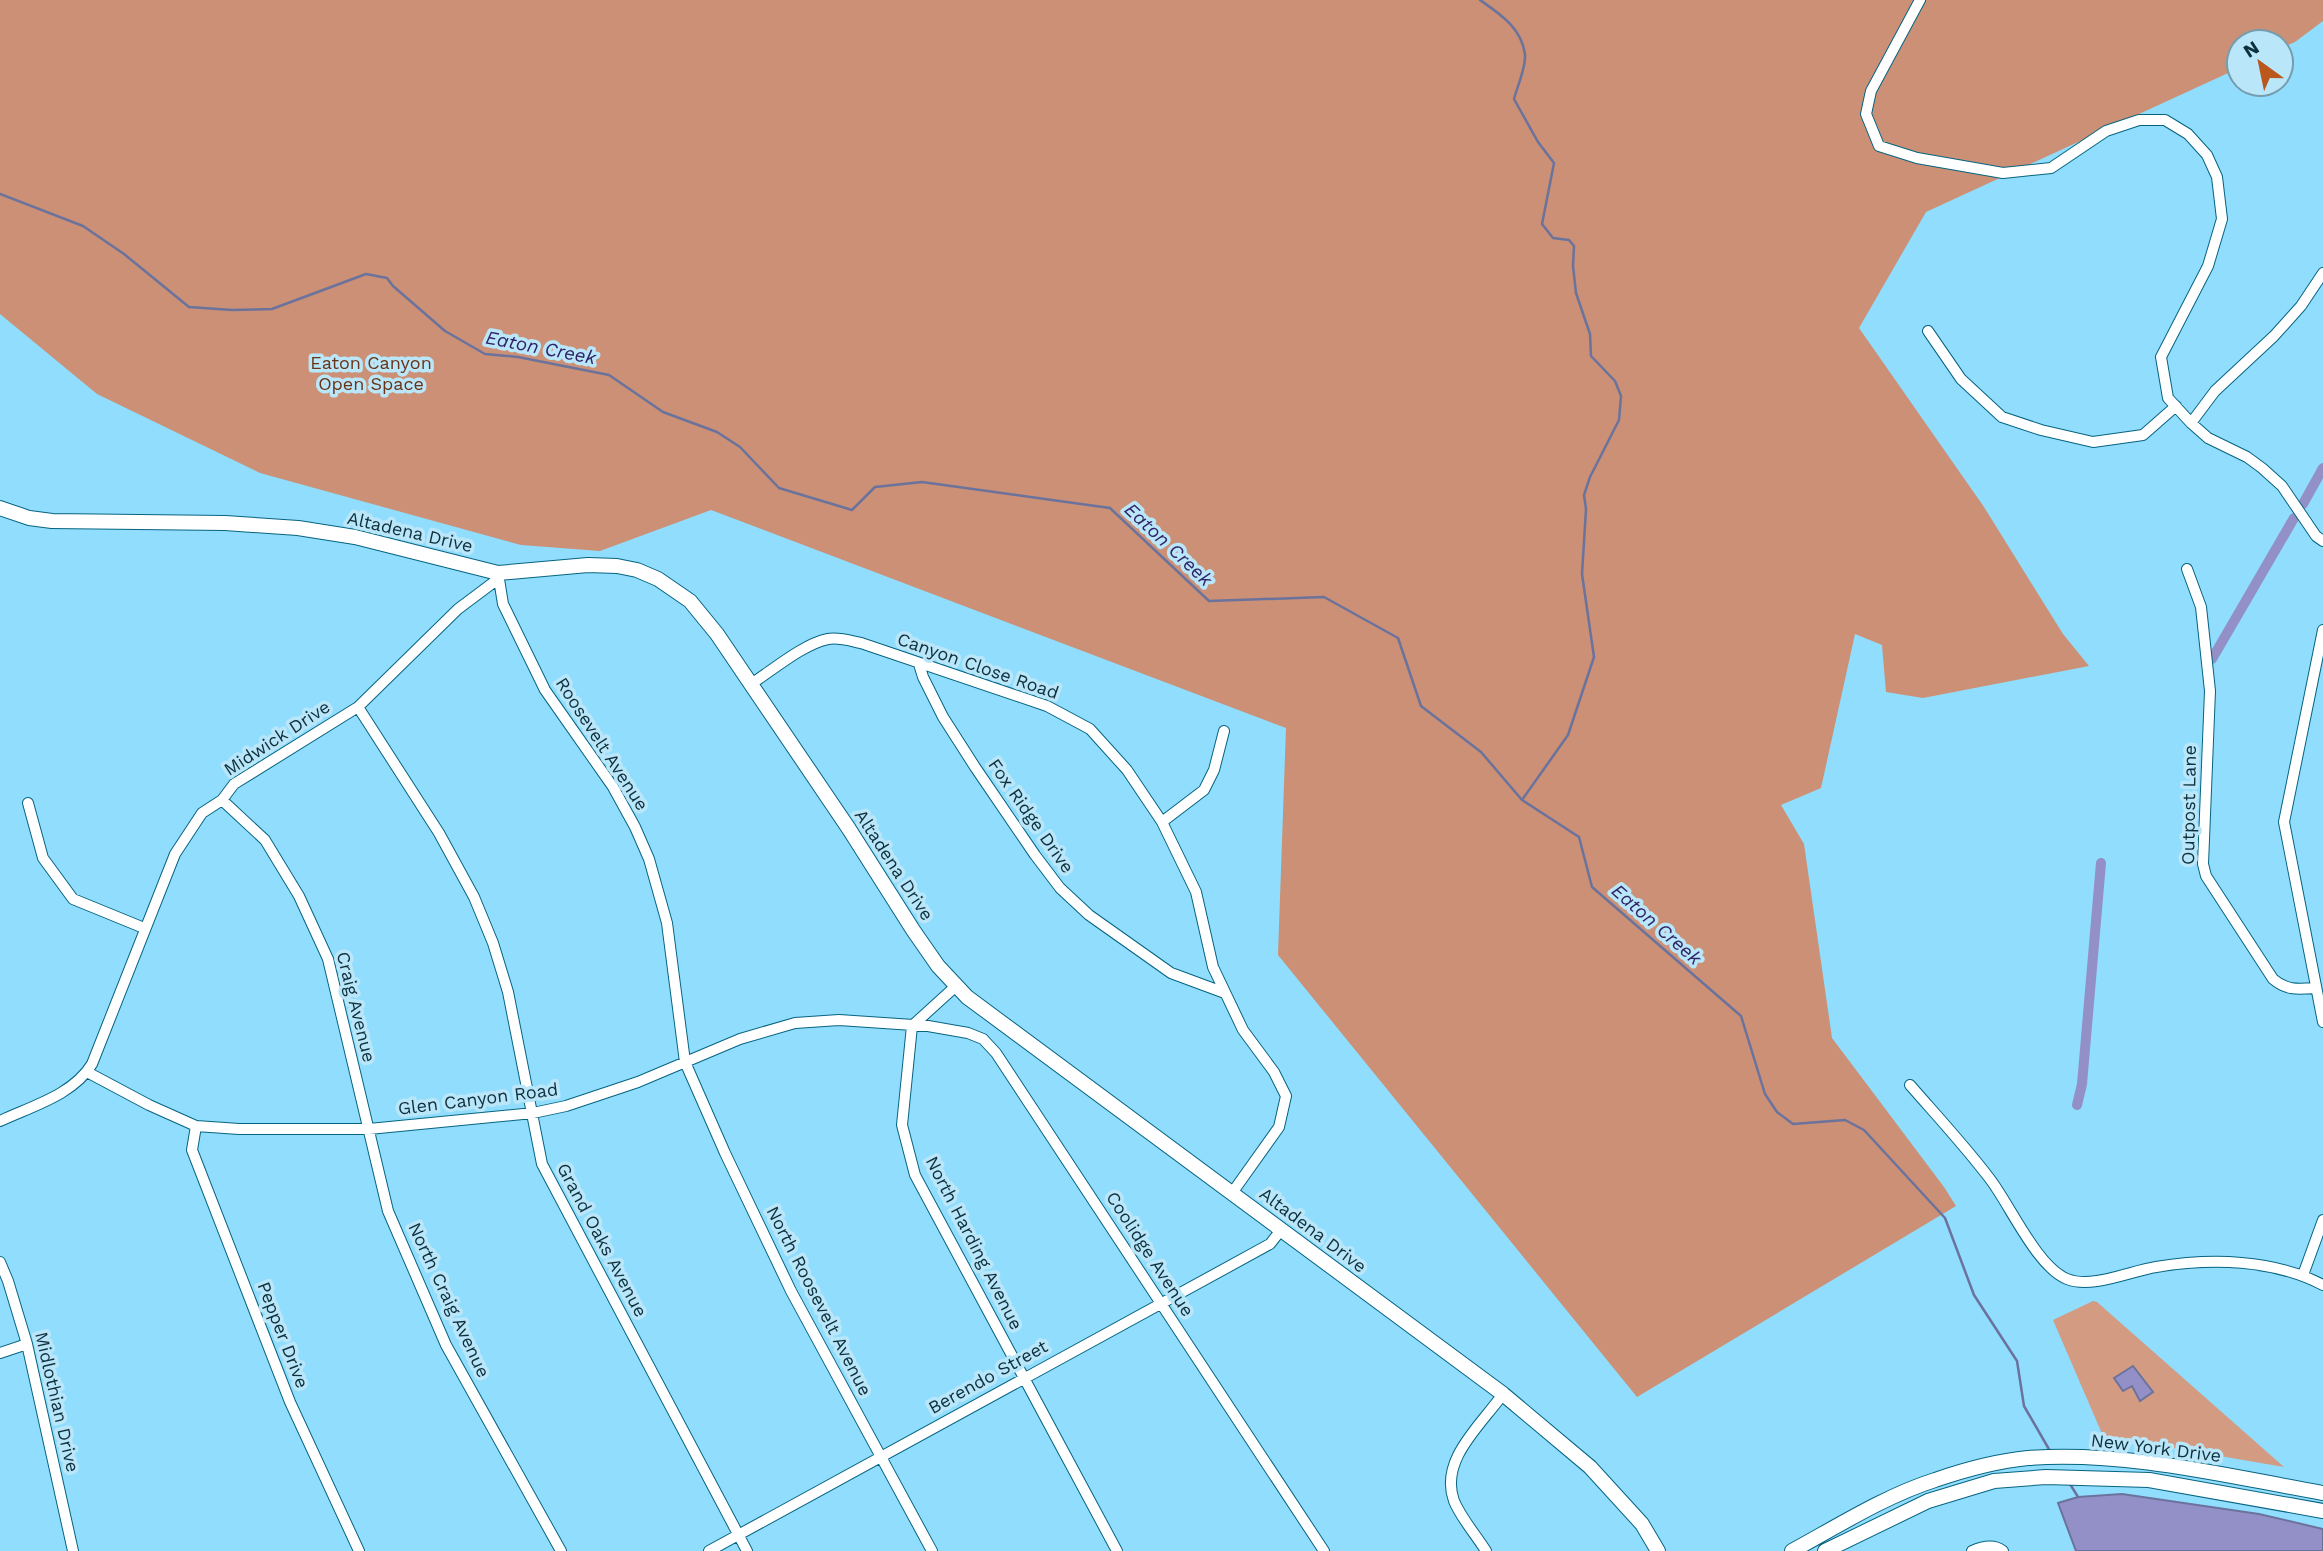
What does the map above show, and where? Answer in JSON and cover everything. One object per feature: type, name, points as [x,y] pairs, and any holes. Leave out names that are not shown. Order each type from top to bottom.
[{"type":"main road","name":"Altadena Drive","points":[[0,508],[29,518],[52,521],[225,523],[316,530],[355,537],[498,573],[588,565],[617,566],[647,574],[676,590],[690,601],[718,634],[849,829],[913,930],[956,986],[1001,1024],[1503,1394],[1590,1467],[1642,1524],[1658,1551]]},
{"type":"main road","name":"New York Drive","points":[[1792,1551],[1884,1502],[1933,1481],[2026,1458],[2095,1457],[2173,1466],[2323,1493]]},
{"type":"main road","name":"New York Drive","points":[[1829,1550],[1927,1501],[1994,1481],[2046,1477],[2149,1480],[2323,1511]]},
{"type":"street","points":[[1920,0],[1871,90],[1866,114],[1878,146],[1917,158],[2003,173],[2051,168],[2106,131],[2139,120],[2165,120],[2188,134],[2207,155],[2217,177],[2222,219],[2208,266],[2161,357],[2168,398],[2208,438],[2247,457],[2282,486],[2316,536],[2323,541]]},
{"type":"street","points":[[2191,423],[2215,391],[2274,336],[2301,306],[2323,273]]},
{"type":"street","points":[[1928,331],[1961,379],[2002,417],[2041,430],[2093,442],[2143,435],[2176,407]]},
{"type":"street","name":"Outpost Lane","points":[[2187,569],[2201,607],[2210,691],[2203,864],[2206,876],[2273,979],[2293,989],[2316,988]]},
{"type":"street","name":"Midwick Drive","points":[[87,1072],[175,855],[202,813],[222,800],[234,784],[358,707],[458,609],[494,582],[498,573]]},
{"type":"street","name":"Roosevelt Avenue","points":[[498,573],[503,604],[545,690],[613,787],[649,859],[667,923],[685,1062]]},
{"type":"street","points":[[2323,630],[2284,821],[2323,1022]]},
{"type":"street","name":"Canyon Close Road","points":[[751,684],[805,649],[830,639],[861,643],[1047,706],[1090,729],[1127,769],[1162,822],[1196,892],[1213,967],[1243,1030],[1274,1072],[1286,1096],[1279,1127],[1232,1193]]},
{"type":"street","name":"Fox Ridge Drive","points":[[919,664],[933,697],[969,757],[1060,888],[1089,915],[1171,973],[1226,993]]},
{"type":"street","name":"Grand Oaks Avenue","points":[[358,707],[446,844],[484,919],[508,992],[542,1164],[747,1551]]},
{"type":"street","points":[[1162,822],[1204,790],[1214,770],[1224,731]]},
{"type":"street","name":"Craig Avenue","points":[[222,800],[265,840],[299,896],[328,959],[369,1129]]},
{"type":"street","points":[[28,803],[43,859],[73,899],[144,928]]},
{"type":"street","points":[[912,1026],[956,986]]},
{"type":"street","name":"Glen Canyon Road","points":[[87,1072],[196,1126],[239,1129],[369,1129],[533,1113],[607,1094],[740,1039],[795,1023],[839,1020],[912,1026]]},
{"type":"street","name":"Coolidge Avenue","points":[[912,1026],[968,1033],[983,1040],[996,1053],[1324,1551]]},
{"type":"street","name":"North Harding Avenue","points":[[912,1026],[902,1125],[915,1175],[1117,1551]]},
{"type":"street","name":"North Roosevelt Avenue","points":[[685,1062],[725,1153],[792,1292],[932,1551]]},
{"type":"street","points":[[0,1121],[74,1086],[87,1072]]},
{"type":"street","points":[[1910,1085],[1991,1180],[2035,1248],[2053,1270],[2067,1279],[2082,1282],[2101,1281],[2159,1266],[2223,1262],[2273,1267],[2303,1275],[2323,1285]]},
{"type":"street","name":"Pepper Drive","points":[[196,1126],[192,1150],[290,1402],[359,1551]]},
{"type":"street","name":"North Craig Avenue","points":[[369,1129],[388,1211],[446,1345],[561,1551]]},
{"type":"street","points":[[2303,1275],[2323,1220]]},
{"type":"street","name":"Berendo Street","points":[[709,1551],[1161,1301],[1270,1244],[1281,1230]]},
{"type":"street","name":"Midlothian Drive","points":[[0,1262],[27,1344],[73,1551]]},
{"type":"street","points":[[0,1353],[27,1344]]},
{"type":"street","points":[[1486,1551],[1455,1503],[1450,1486],[1451,1470],[1455,1457],[1503,1394]]},
{"type":"street","points":[[1821,1535],[1829,1550]]},
{"type":"street","points":[[1972,1551],[1981,1547],[2003,1551]]},
{"type":"shaded area","points":[[2093,1301],[2284,1467],[2103,1436],[2053,1320]]},
{"type":"shaded area","points":[[2133,1366],[2153,1392],[2140,1401],[2132,1386],[2123,1391],[2114,1378]]},
{"type":"shaded area","points":[[2122,1494],[2259,1514],[2323,1529],[2323,1551],[2076,1551],[2058,1503],[2078,1497]]},
{"type":"green space","name":"Eaton Canyon Open Space","points":[[0,0],[2323,0],[2323,21],[2295,42],[2295,28],[2225,28],[2225,74],[1926,212],[1859,328],[1984,507],[2063,634],[2089,666],[1923,698],[1886,692],[1882,645],[1855,634],[1821,788],[1781,805],[1804,844],[1832,1038],[1956,1206],[1637,1397],[1278,955],[1286,728],[711,510],[600,551],[521,545],[260,473],[97,394],[0,314]]},
{"type":"waterway","points":[[1480,0],[1515,29],[1523,45],[1524,66],[1514,99],[1538,142],[1554,163],[1542,224],[1553,238],[1569,240],[1574,246],[1576,293],[1590,334],[1591,356],[1615,381],[1621,396],[1619,420],[1590,477],[1584,495],[1586,509],[1582,574],[1594,657],[1568,735],[1522,800]]},
{"type":"waterway","name":"Eaton Creek","points":[[0,194],[83,226],[124,254],[189,307],[272,309],[366,274],[387,278],[445,331],[485,354],[518,357],[609,375],[663,412],[717,432],[740,447],[779,488],[852,510],[875,487],[922,482],[1110,508],[1209,601],[1324,597],[1398,638],[1421,706],[1481,752],[1522,800],[1579,837],[1592,887],[1741,1016],[1765,1094],[1777,1112],[1793,1124],[1845,1120],[1864,1130],[1945,1218],[1974,1295],[2017,1361],[2024,1406],[2050,1451]]},
{"type":"waterway","points":[[2303,504],[2323,468]]},
{"type":"waterway","points":[[2212,659],[2294,518]]},
{"type":"waterway","points":[[2077,1105],[2082,1084],[2101,863]]},
{"type":"waterway","name":"Eaton Creek","points":[[2070,1484],[2078,1497]]}]
